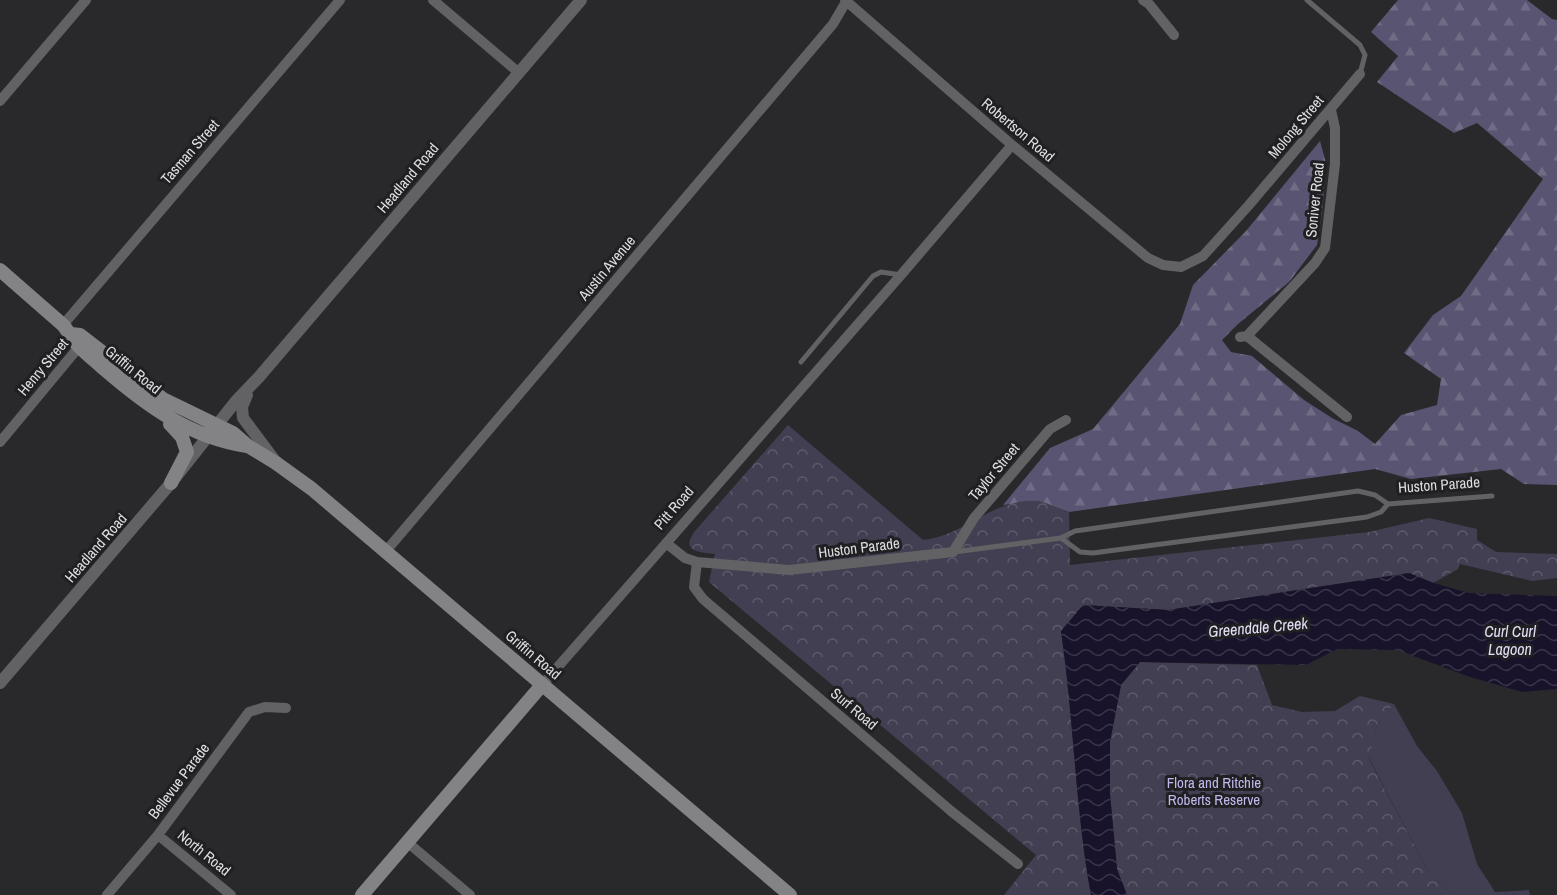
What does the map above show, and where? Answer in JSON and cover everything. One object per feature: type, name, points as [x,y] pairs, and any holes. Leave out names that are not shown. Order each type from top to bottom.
[{"type":"main road","name":"Griffin Road","points":[[0,270],[67,329],[75,342],[83,343],[163,399],[233,433],[248,446],[312,489],[790,895]]},
{"type":"main road","name":"Griffin Road","points":[[83,343],[113,376],[160,414],[208,438],[248,446]]},
{"type":"main road","points":[[160,414],[183,437],[187,447],[185,456],[171,483]]},
{"type":"main road","name":"Pitt Road","points":[[362,895],[542,685]]},
{"type":"street","points":[[0,101],[86,0]]},
{"type":"street","name":"Tasman Street","points":[[67,329],[340,0]]},
{"type":"street","points":[[433,0],[518,72]]},
{"type":"street","name":"Headland Road","points":[[0,683],[4,669],[171,483],[237,401],[260,377],[581,0]]},
{"type":"street","name":"Robertson Road","points":[[846,1],[1011,145],[1148,258],[1163,265],[1180,267]]},
{"type":"street","name":"Austin Avenue","points":[[386,551],[833,24],[846,1]]},
{"type":"street","points":[[1148,1],[1174,35]]},
{"type":"street","name":"Molong Street","points":[[1180,267],[1203,256],[1360,74]]},
{"type":"street","name":"Soniver Road","points":[[1331,110],[1335,128],[1335,164],[1325,248],[1315,263],[1244,337],[1347,417]]},
{"type":"street","name":"Pitt Road","points":[[542,685],[902,275],[1011,145]]},
{"type":"street","name":"Henry Street","points":[[0,442],[83,343]]},
{"type":"street","name":"Headland Road","points":[[260,377],[243,402],[242,413],[246,423],[276,463]]},
{"type":"street","name":"Taylor Street","points":[[953,552],[974,518],[1050,429],[1066,420]]},
{"type":"street","name":"Huston Parade","points":[[666,543],[686,558],[697,562],[789,570],[953,552]]},
{"type":"street","name":"Surf Road","points":[[697,562],[694,587],[703,599],[942,803],[1018,864]]},
{"type":"street","name":"Bellevue Parade","points":[[107,895],[158,835],[249,712],[265,707],[286,708]]},
{"type":"street","name":"North Road","points":[[158,835],[231,895]]},
{"type":"street","points":[[407,842],[470,895]]},
{"type":"lane","name":"Molong Street","points":[[1307,0],[1360,45],[1365,55],[1360,74]]},
{"type":"lane","points":[[801,362],[873,276],[881,272],[902,275]]},
{"type":"lane","name":"Huston Parade","points":[[953,552],[1060,538],[1075,531],[1358,491],[1376,495],[1388,504],[1492,496]]},
{"type":"lane","name":"Huston Parade","points":[[1060,538],[1080,552],[1093,553],[1367,517],[1381,512],[1388,504]]},
{"type":"green space","points":[[1398,0],[1527,0],[1552,19],[1557,20],[1557,485],[1524,484],[1501,469],[1411,479],[1375,469],[1069,512],[1038,501],[1003,505],[1050,448],[1093,429],[1180,324],[1193,285],[1246,231],[1320,141],[1326,163],[1317,245],[1289,282],[1222,340],[1231,352],[1252,356],[1304,400],[1358,431],[1375,444],[1401,415],[1437,405],[1441,379],[1404,353],[1433,315],[1461,296],[1543,179],[1477,123],[1454,133],[1377,82],[1398,56],[1371,32]]},
{"type":"green space","points":[[788,425],[923,540],[952,532],[1006,505],[1037,501],[1069,512],[1070,565],[1369,532],[1429,518],[1477,529],[1477,540],[1496,552],[1557,554],[1557,578],[1532,581],[1460,564],[1458,569],[1433,583],[1409,573],[1168,610],[1083,605],[1061,632],[1081,829],[1091,895],[1004,895],[1036,855],[709,582],[715,554],[697,551],[690,547],[689,543],[695,531]]},
{"type":"green space","name":"Flora and Ritchie Roberts Reserve","points":[[1140,662],[1257,665],[1272,705],[1302,712],[1335,711],[1360,696],[1394,704],[1377,725],[1369,759],[1429,873],[1453,895],[1127,895],[1117,869],[1110,794],[1110,742],[1121,685]]},
{"type":"green space","points":[[1394,704],[1417,746],[1437,771],[1462,813],[1477,864],[1495,892],[1529,890],[1530,895],[1453,895],[1429,873],[1369,758],[1377,725]]},
{"type":"water","name":"Curl Curl Lagoon","points":[[1409,573],[1469,593],[1557,596],[1557,689],[1522,692],[1470,677],[1397,650],[1337,649],[1306,665],[1140,662],[1121,685],[1110,742],[1110,794],[1117,869],[1127,895],[1091,895],[1081,829],[1061,631],[1083,605],[1168,610]]},
{"type":"water label","name":"Greendale Creek","points":[[1258,627]]}]
